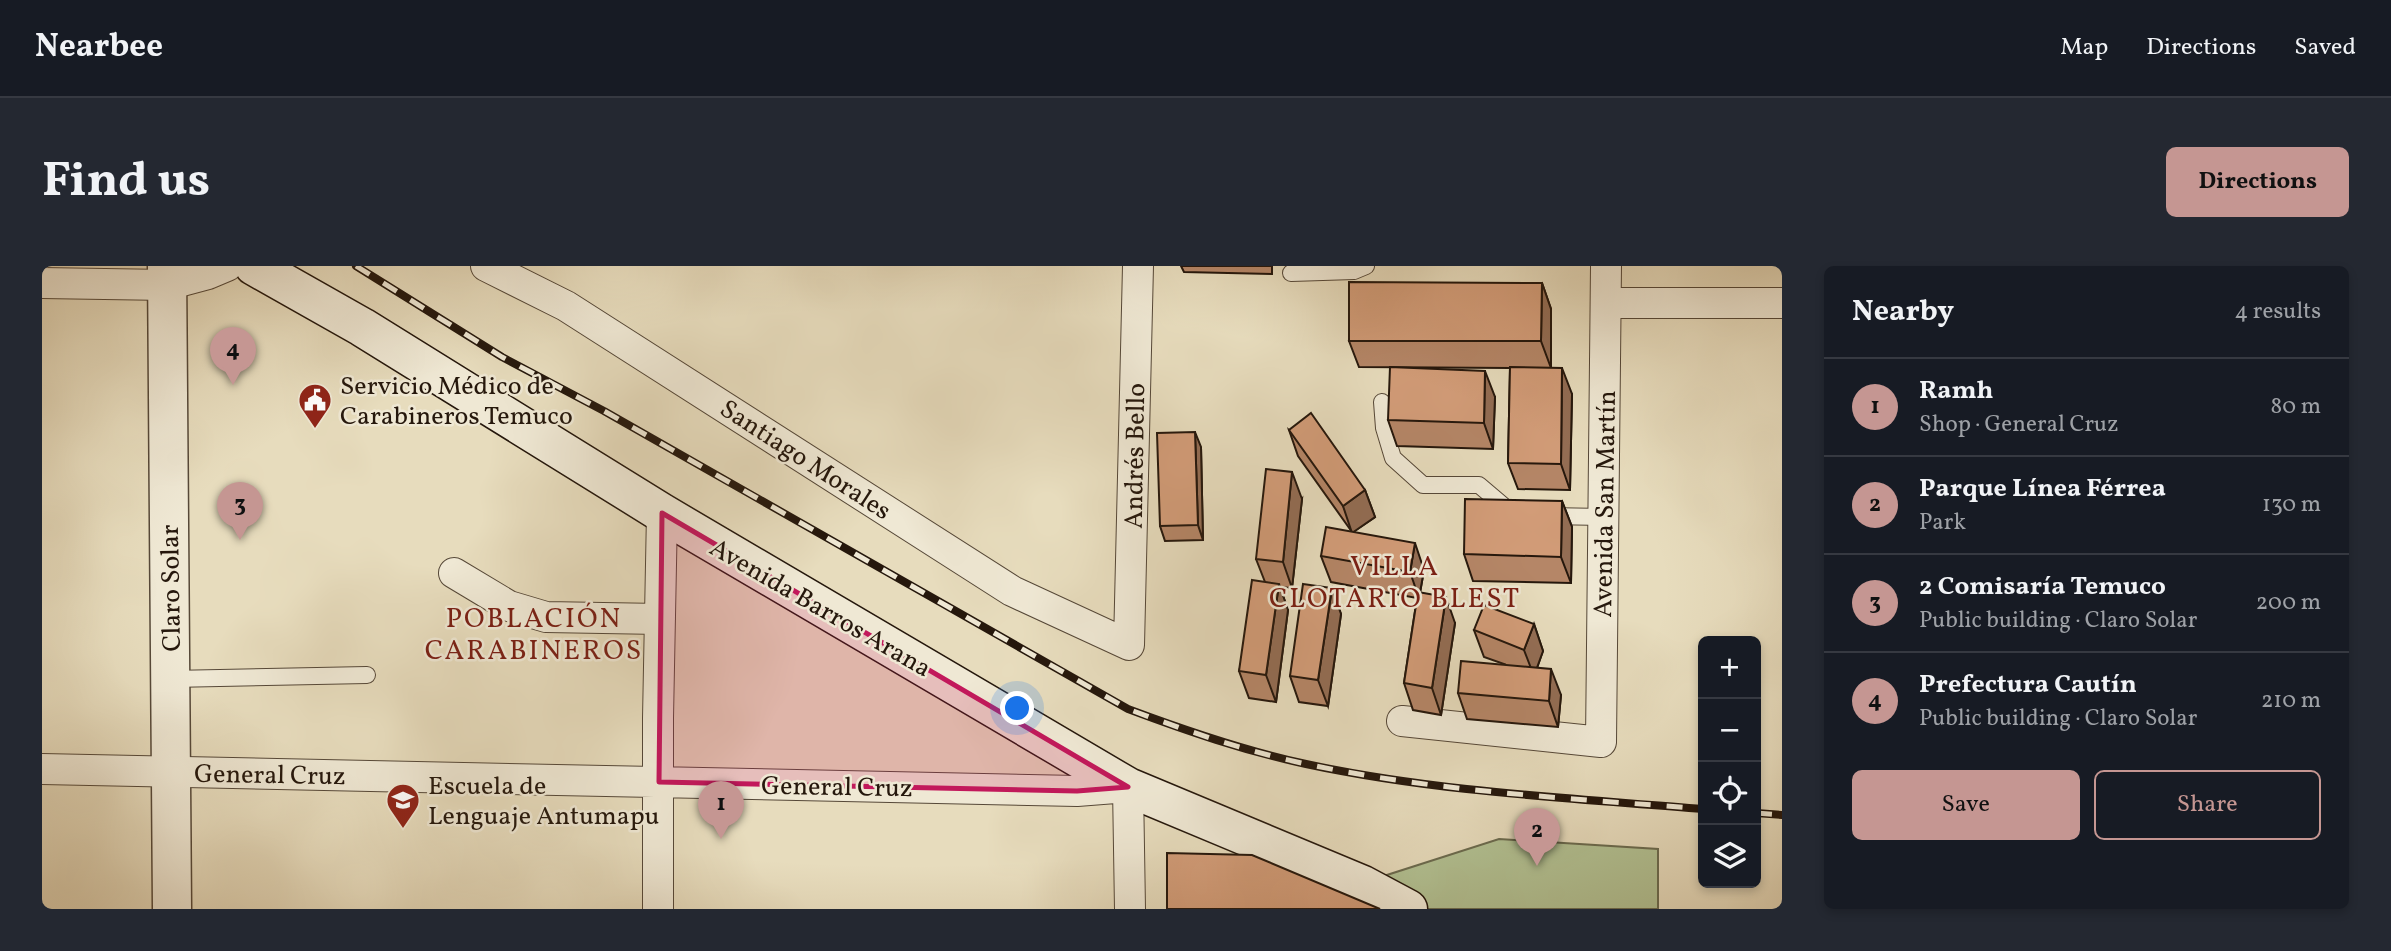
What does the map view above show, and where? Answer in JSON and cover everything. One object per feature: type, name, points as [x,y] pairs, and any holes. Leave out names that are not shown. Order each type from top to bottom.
[{"type":"main road","name":"Avenida Barros Arana","points":[[254,266],[362,327],[662,513],[1128,787],[1363,885],[1408,909]]},
{"type":"main road","name":"Claro Solar","points":[[167,276],[173,909]]},
{"type":"street","points":[[42,283],[208,274],[227,266]]},
{"type":"street","name":"Santiago Morales","points":[[486,266],[566,306],[1012,591],[1129,645]]},
{"type":"street","name":"Andrés Bello","points":[[1129,645],[1138,266]]},
{"type":"street","name":"Avenida San Martín","points":[[1402,721],[1601,742],[1606,266]]},
{"type":"street","points":[[1606,303],[1782,303]]},
{"type":"street","points":[[659,909],[662,513]]},
{"type":"street","points":[[454,573],[509,606],[545,617],[660,619]]},
{"type":"street","name":"General Cruz","points":[[42,769],[1077,791],[1128,787]]},
{"type":"street","points":[[1128,787],[1130,909]]},
{"type":"lane","points":[[1291,273],[1354,271],[1366,266]]},
{"type":"lane","points":[[1382,402],[1384,428],[1393,458],[1423,485],[1479,485],[1515,516],[1604,517]]},
{"type":"lane","points":[[171,679],[367,675]]},
{"type":"highlighted area","points":[[662,513],[1128,787],[1077,791],[659,782]]},
{"type":"green space","points":[[1499,839],[1658,849],[1658,909],[1423,909],[1362,883]]},
{"type":"building","points":[[1349,282],[1542,283],[1541,341],[1349,341]]},
{"type":"building","points":[[1390,367],[1485,371],[1484,423],[1388,420]]},
{"type":"building","points":[[1510,367],[1562,368],[1561,464],[1508,463]]},
{"type":"building","points":[[1311,413],[1365,490],[1343,506],[1289,430]]},
{"type":"building","points":[[1195,432],[1198,525],[1160,526],[1157,433]]},
{"type":"building","points":[[1266,469],[1292,472],[1283,562],[1256,559]]},
{"type":"building","points":[[1465,499],[1562,501],[1561,557],[1464,554]]},
{"type":"building","points":[[1326,527],[1415,543],[1410,572],[1321,556]]},
{"type":"building","points":[[1252,580],[1279,584],[1266,675],[1239,671]]},
{"type":"building","points":[[1303,584],[1332,588],[1318,680],[1290,676]]},
{"type":"building","points":[[1418,592],[1446,597],[1432,688],[1404,683]]},
{"type":"building","points":[[1484,605],[1534,624],[1524,650],[1474,630]]},
{"type":"building","points":[[1461,661],[1551,669],[1549,701],[1458,693]]},
{"type":"building","points":[[1167,853],[1252,855],[1380,909],[1167,909]]},
{"type":"railway","points":[[356,266],[502,357],[604,411],[1128,709],[1238,747],[1355,774],[1454,788],[1698,809]]},
{"type":"railway","points":[[1761,813],[1782,815]]},
{"type":"place","name":"Prefectura Cautín","points":[[233,385]]},
{"type":"place","name":"Servicio Médico de Carabineros Temuco","points":[[315,430]]},
{"type":"place","name":"2 Comisaría Temuco","points":[[240,540]]},
{"type":"place","name":"Escuela de Lenguaje Antumapu","points":[[403,830]]},
{"type":"place","name":"Ramh","points":[[721,839]]},
{"type":"place","name":"Parque Línea Férrea","points":[[1537,866]]},
{"type":"district","name":"VILLA CLOTARIO BLEST","points":[[1395,581]]},
{"type":"district","name":"POBLACIÓN CARABINEROS","points":[[534,633]]}]
